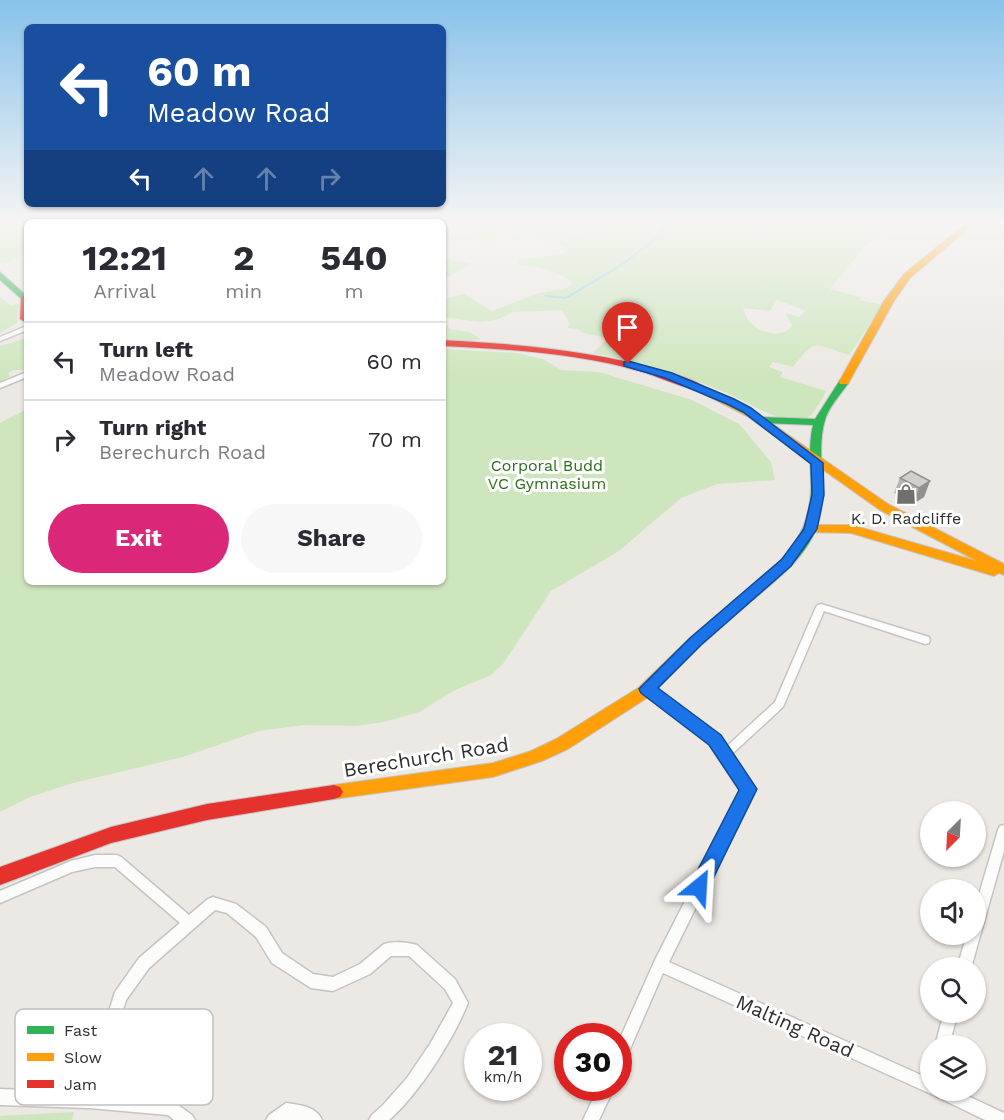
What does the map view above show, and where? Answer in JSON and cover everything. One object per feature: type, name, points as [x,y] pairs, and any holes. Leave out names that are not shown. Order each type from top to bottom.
[{"type":"street","points":[[760,420],[818,422],[830,399],[848,376],[887,304],[911,272]]},
{"type":"street","points":[[0,275],[24,299]]},
{"type":"street","points":[[0,339],[24,325]]},
{"type":"street","points":[[446,343],[530,348],[639,367],[708,390],[747,410],[817,463],[916,525],[1004,571]]},
{"type":"street","points":[[8,373],[17,378]]},
{"type":"street","points":[[0,386],[24,375]]},
{"type":"street","name":"Berechurch Road","points":[[0,876],[111,835],[207,812],[317,794],[440,779],[512,765],[570,740],[647,689],[695,642],[787,563],[810,529],[819,485],[818,422]]},
{"type":"street","points":[[819,485],[843,480]]},
{"type":"street","points":[[810,529],[852,529],[972,566],[999,573],[1004,571]]},
{"type":"street","points":[[725,754],[779,704],[821,607],[925,640]]},
{"type":"street","points":[[632,1028],[660,965],[748,789],[715,740],[647,689]]},
{"type":"street","points":[[986,892],[1004,830]]},
{"type":"street","points":[[0,897],[71,867],[95,861],[117,861],[189,923]]},
{"type":"street","points":[[116,1009],[120,997],[144,963],[213,903],[231,908],[261,932],[277,958],[311,981],[333,984],[365,969],[389,949],[412,950],[450,984],[461,1003],[449,1028],[392,1110],[377,1120]]},
{"type":"street","name":"Malting Road","points":[[660,965],[920,1082]]},
{"type":"street","points":[[0,1097],[15,1098]]},
{"type":"street","points":[[591,1120],[600,1101]]},
{"type":"street","points":[[961,1101],[1002,1120]]},
{"type":"street","points":[[140,1105],[171,1108],[187,1120]]},
{"type":"street","points":[[274,1120],[285,1111],[305,1114],[314,1120]]},
{"type":"green space","points":[[446,272],[456,272],[446,278]]},
{"type":"green space","points":[[553,272],[844,272],[830,289],[882,305],[849,355],[817,346],[807,351],[793,367],[773,362],[769,367],[783,372],[780,377],[826,391],[812,414],[799,421],[781,418],[722,391],[674,374],[593,353],[608,338],[567,328],[570,324],[562,310],[513,312],[496,320],[479,322],[446,317],[446,298],[464,294],[492,311],[539,293],[567,288],[572,282]],"holes":[[[777,300],[806,311],[799,317],[785,313],[792,326],[784,332],[773,333],[762,331],[751,324],[743,308],[770,311]]]},
{"type":"green space","points":[[0,297],[11,306],[19,304],[17,323],[0,333]]},
{"type":"green space","points":[[446,325],[450,329],[469,332],[481,339],[466,342],[446,340]]},
{"type":"green space","points":[[24,339],[24,370],[14,370],[8,373],[10,376],[0,384],[0,346]]},
{"type":"green space","name":"Corporal Budd VC Gymnasium","points":[[446,349],[516,353],[543,359],[561,370],[599,372],[692,400],[739,424],[771,462],[775,480],[717,484],[681,498],[619,551],[551,591],[503,664],[491,675],[455,690],[419,712],[384,722],[356,726],[304,725],[259,731],[183,757],[73,783],[30,797],[0,812],[0,423],[24,411],[24,585],[446,585]]},
{"type":"green space","points":[[74,1112],[72,1120],[0,1120],[0,1116]]},
{"type":"building","points":[[911,471],[930,481],[919,488],[900,478]]},
{"type":"waterway","points":[[546,296],[566,298],[609,272]]},
{"type":"traffic: fast","points":[[0,275],[24,298]]},
{"type":"traffic: fast","points":[[745,599],[790,559],[810,529],[817,501],[817,429],[823,412],[844,382]]},
{"type":"traffic: fast","points":[[760,420],[818,422]]},
{"type":"traffic: slow","points":[[844,382],[881,314],[897,288],[911,272]]},
{"type":"traffic: slow","points":[[700,388],[751,414],[884,507],[1004,570]]},
{"type":"traffic: slow","points":[[810,529],[852,529],[994,571]]},
{"type":"traffic: slow","points":[[334,792],[493,770],[536,756],[562,744],[644,692],[695,642],[745,599]]},
{"type":"traffic: jam","points":[[446,343],[573,354],[637,367],[700,388]]},
{"type":"traffic: jam","points":[[0,876],[111,835],[207,812],[334,792]]},
{"type":"place","name":"K. D. Radcliffe","points":[[906,494]]},
{"type":"route","points":[[628,364],[708,390],[730,401],[747,410],[817,463],[818,495],[810,529],[787,563],[695,642],[647,689],[715,740],[748,789],[699,887]]}]
